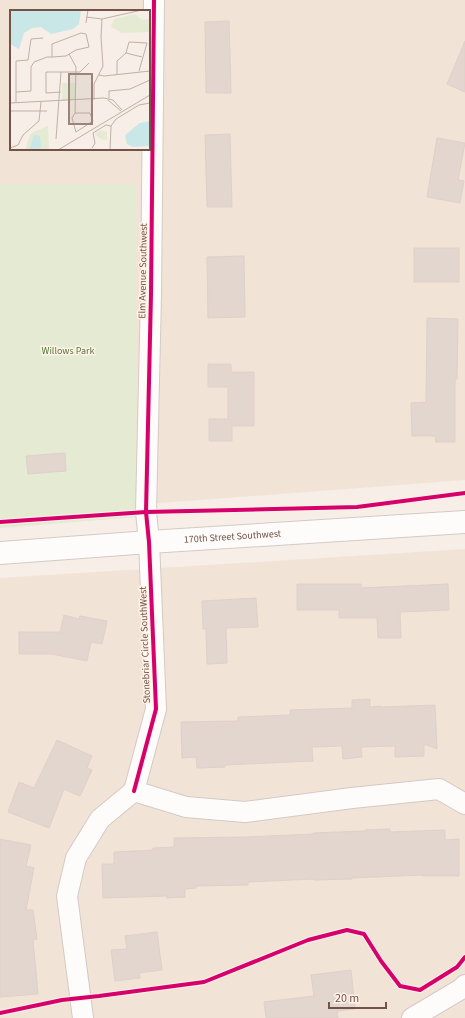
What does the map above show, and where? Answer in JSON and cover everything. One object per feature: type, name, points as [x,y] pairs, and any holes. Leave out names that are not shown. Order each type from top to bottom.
[{"type":"street","name":"Elm Avenue Southwest","points":[[149,542],[146,512],[151,294],[154,0]]},
{"type":"street","name":"170th Street Southwest","points":[[0,553],[465,522]]},
{"type":"street","name":"Stonebriar Circle SouthWest","points":[[134,791],[156,709],[149,542]]},
{"type":"street","points":[[83,1018],[68,896],[76,858],[100,819],[134,791],[186,807],[245,812],[352,798],[439,790],[465,804]]},
{"type":"street","points":[[412,1018],[461,989],[465,985]]},
{"type":"shaded area","points":[[0,0],[465,0],[465,480],[0,515]]},
{"type":"shaded area","points":[[465,549],[465,1018],[0,1018],[0,578]]},
{"type":"green space","name":"Willows Park","points":[[0,184],[135,184],[137,517],[0,528]]},
{"type":"building","points":[[229,21],[231,93],[206,93],[205,22]]},
{"type":"building","points":[[465,41],[465,92],[447,84]]},
{"type":"building","points":[[230,134],[232,207],[207,207],[205,135]]},
{"type":"building","points":[[437,138],[465,143],[458,180],[464,181],[460,203],[427,197]]},
{"type":"building","points":[[414,248],[459,248],[459,282],[414,282]]},
{"type":"building","points":[[244,256],[245,317],[208,318],[207,257]]},
{"type":"building","points":[[427,318],[458,319],[457,379],[455,379],[455,442],[436,442],[435,436],[412,436],[411,403],[426,402]]},
{"type":"building","points":[[208,364],[231,364],[231,372],[254,372],[254,426],[232,426],[232,441],[209,441],[209,419],[228,419],[228,387],[208,387]]},
{"type":"building","points":[[65,453],[66,471],[28,474],[26,456]]},
{"type":"building","points":[[297,584],[361,584],[361,588],[448,584],[449,610],[400,612],[401,638],[378,638],[377,618],[339,618],[339,610],[297,610]]},
{"type":"building","points":[[256,598],[258,627],[226,628],[227,663],[207,664],[206,629],[203,629],[202,601]]},
{"type":"building","points":[[64,615],[79,619],[80,616],[107,621],[102,644],[91,642],[87,661],[52,654],[19,654],[19,632],[60,632]]},
{"type":"building","points":[[370,699],[370,707],[435,705],[437,749],[424,744],[424,756],[395,757],[395,746],[361,747],[362,757],[343,759],[342,746],[312,747],[313,761],[225,765],[225,767],[197,768],[196,757],[182,758],[181,722],[238,721],[238,717],[290,715],[290,710],[352,708],[352,700]]},
{"type":"building","points":[[57,740],[92,756],[87,768],[92,770],[80,796],[64,789],[49,828],[8,812],[19,782],[34,788]]},
{"type":"building","points":[[390,829],[390,832],[445,830],[445,840],[459,839],[459,876],[423,875],[248,882],[248,885],[196,886],[196,888],[185,889],[185,897],[167,898],[167,896],[103,898],[102,864],[114,864],[114,852],[153,850],[153,848],[174,847],[174,838],[246,837]]},
{"type":"building","points":[[0,839],[31,845],[26,866],[34,868],[26,910],[33,910],[37,939],[33,940],[38,994],[0,997]]},
{"type":"building","points":[[157,932],[162,970],[139,973],[140,978],[115,981],[111,950],[127,949],[125,936]]},
{"type":"building","points":[[351,970],[355,1009],[337,1011],[338,1018],[266,1018],[264,1002],[314,996],[311,975]]},
{"type":"cycle path","points":[[134,791],[156,709],[149,542],[146,512],[151,294],[154,0]]},
{"type":"cycle path","points":[[0,522],[146,512],[357,507],[465,493]]},
{"type":"cycle path","points":[[0,1013],[62,1000],[204,982],[308,940],[347,930],[364,934],[381,961],[400,986],[420,990],[457,967],[465,957]]}]
